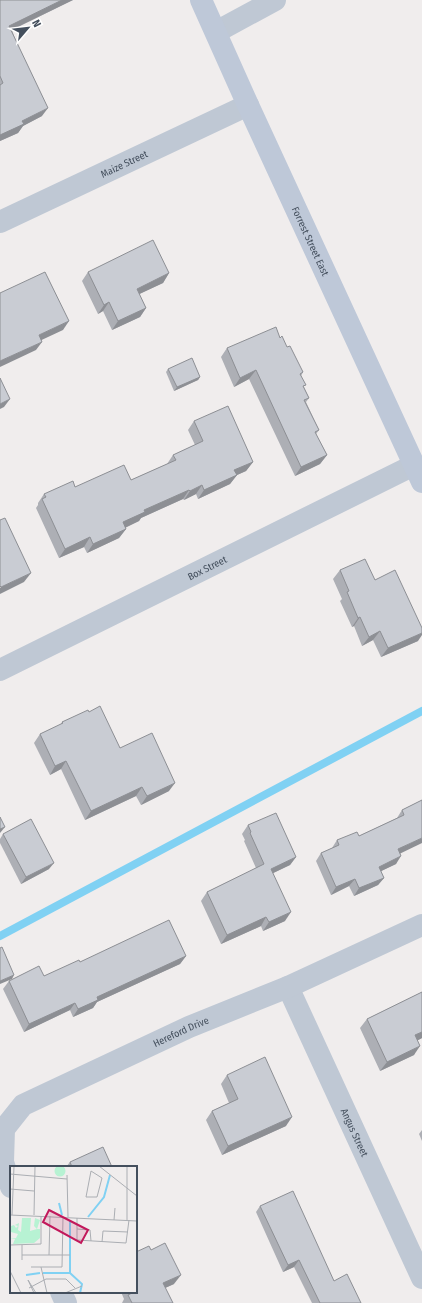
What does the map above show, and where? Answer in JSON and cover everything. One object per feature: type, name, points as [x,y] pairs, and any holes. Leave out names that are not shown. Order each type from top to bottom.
[{"type":"main road","name":"Forrest Street East","points":[[201,0],[418,474]]},
{"type":"street","points":[[216,32],[275,0]]},
{"type":"street","name":"Maize Street","points":[[0,222],[248,105]]},
{"type":"street","name":"Box Street","points":[[0,670],[418,474]]},
{"type":"street","name":"Hereford Drive","points":[[10,1184],[3,1162],[4,1129],[23,1105],[189,1027],[288,987],[422,925]]},
{"type":"street","name":"Angus Street","points":[[288,987],[422,1278]]},
{"type":"street","points":[[61,1293],[66,1303]]},
{"type":"building","points":[[0,0],[62,0],[9,26],[48,108],[22,121],[24,124],[0,135],[0,85],[3,83],[0,76]]},
{"type":"building","points":[[153,240],[169,273],[137,289],[146,308],[118,321],[109,302],[104,305],[88,272]]},
{"type":"building","points":[[45,272],[69,321],[39,335],[42,342],[0,361],[0,293]]},
{"type":"building","points":[[276,327],[280,338],[282,336],[287,347],[290,346],[303,372],[300,374],[306,385],[303,386],[309,398],[304,400],[319,430],[315,432],[327,455],[301,467],[256,370],[240,378],[227,348]]},
{"type":"building","points":[[192,358],[200,377],[177,387],[168,369]]},
{"type":"building","points":[[0,378],[10,399],[0,404]]},
{"type":"building","points":[[228,406],[253,462],[234,470],[237,475],[204,490],[202,485],[144,510],[145,512],[123,522],[126,529],[93,544],[90,537],[65,549],[42,499],[46,497],[44,494],[73,481],[75,487],[124,465],[131,480],[176,460],[173,455],[203,441],[194,421]]},
{"type":"building","points":[[5,518],[31,573],[1,587],[0,520]]},
{"type":"building","points":[[365,559],[375,580],[395,570],[422,628],[422,633],[388,648],[380,631],[369,637],[360,617],[358,618],[340,570]]},
{"type":"building","points":[[100,706],[120,748],[152,733],[175,783],[147,796],[142,787],[91,811],[66,761],[55,766],[40,734],[63,723],[62,722],[88,710],[89,712]]},
{"type":"building","points":[[422,800],[422,838],[398,849],[401,856],[379,867],[384,878],[359,888],[355,879],[336,887],[321,853],[339,845],[337,840],[357,832],[359,836],[404,815],[402,810]]},
{"type":"building","points":[[276,813],[296,857],[271,869],[291,912],[269,922],[266,917],[227,935],[207,892],[264,864],[248,825]]},
{"type":"building","points":[[0,817],[5,827],[0,829]]},
{"type":"building","points":[[31,819],[54,863],[26,877],[3,834]]},
{"type":"building","points":[[169,920],[186,956],[97,997],[98,1000],[78,1009],[75,1003],[29,1024],[9,981],[39,966],[44,976],[79,960],[80,962]]},
{"type":"building","points":[[2,947],[14,975],[0,981],[0,948]]},
{"type":"building","points":[[422,992],[422,1032],[415,1035],[420,1046],[387,1062],[367,1019]]},
{"type":"building","points":[[265,1057],[292,1117],[228,1146],[212,1111],[238,1099],[227,1075]]},
{"type":"building","points":[[103,1147],[112,1166],[72,1166],[70,1162]]},
{"type":"building","points":[[293,1191],[334,1281],[347,1274],[361,1303],[320,1303],[299,1260],[288,1265],[260,1206]]},
{"type":"building","points":[[165,1243],[181,1275],[163,1283],[173,1303],[132,1303],[128,1295],[137,1293],[137,1252],[149,1246],[151,1250]]},
{"type":"waterway","points":[[0,936],[422,711]]}]
